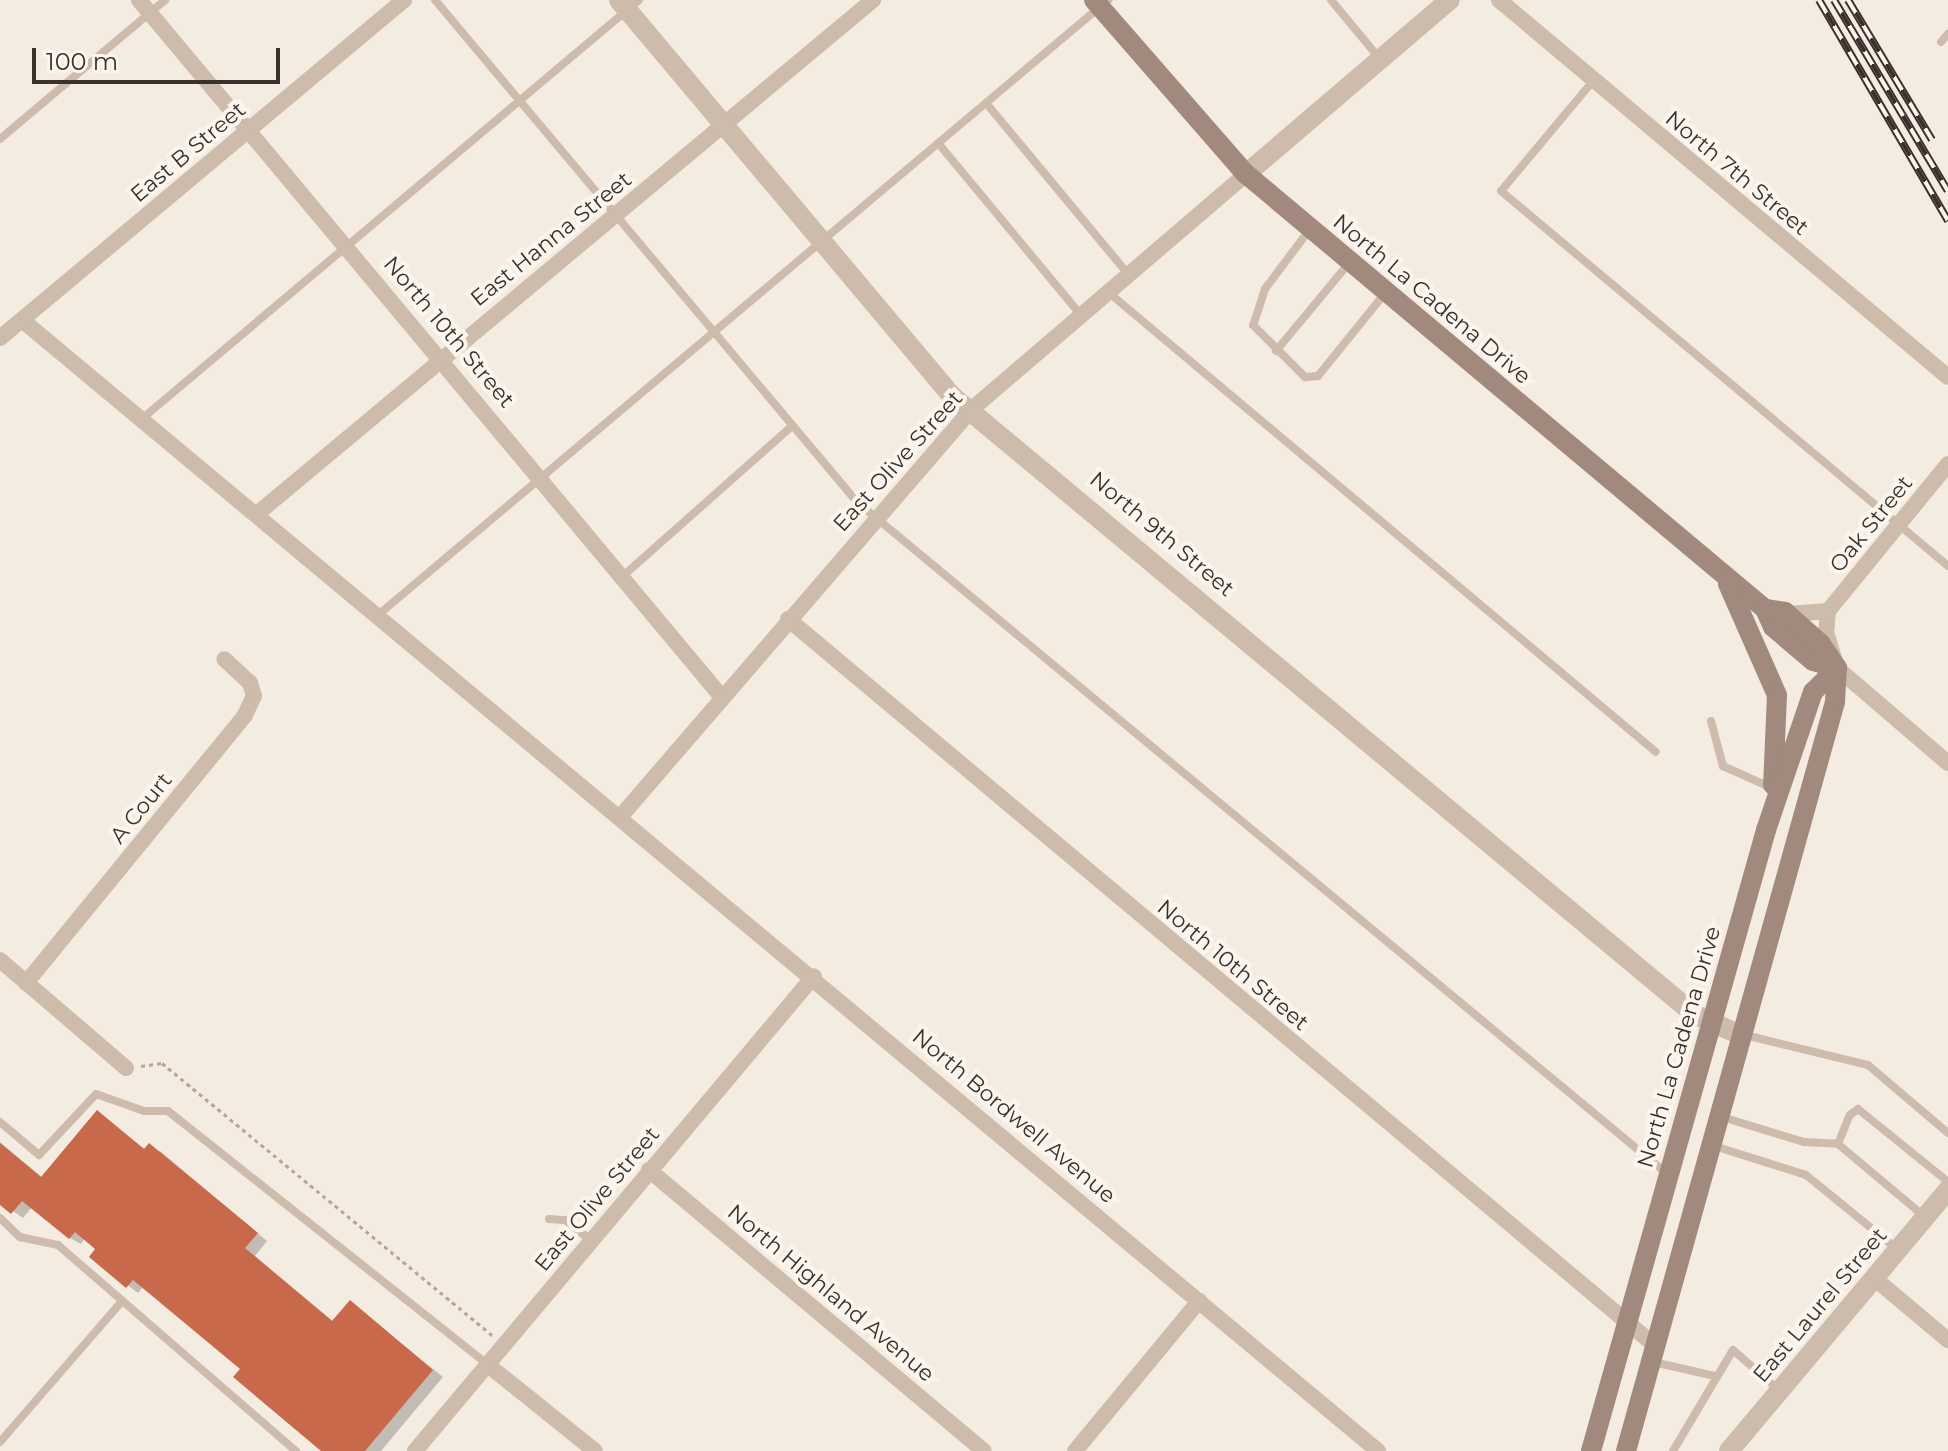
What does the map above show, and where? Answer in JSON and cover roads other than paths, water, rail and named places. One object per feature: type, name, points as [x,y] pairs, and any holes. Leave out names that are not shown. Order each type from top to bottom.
[{"type":"main road","name":"North La Cadena Drive","points":[[1101,2],[1246,174],[1765,609],[1773,627],[1813,661],[1837,668],[1813,692],[1766,830],[1591,1451]]},
{"type":"main road","points":[[1722,573],[1777,695],[1773,788],[1766,830]]},
{"type":"main road","name":"North La Cadena Drive","points":[[1765,609],[1788,614]]},
{"type":"main road","points":[[1626,1451],[1650,1352],[1835,702],[1837,668],[1788,614]]},
{"type":"street","name":"East B Street","points":[[0,338],[404,0]]},
{"type":"street","name":"East Hanna Street","points":[[258,513],[442,355],[725,126],[873,0]]},
{"type":"street","points":[[1246,174],[1450,0]]},
{"type":"street","name":"North 7th Street","points":[[1499,0],[1948,377]]},
{"type":"street","name":"North 9th Street","points":[[629,3],[725,126],[952,396],[972,409],[1710,1027],[1740,1035]]},
{"type":"street","name":"North 10th Street","points":[[144,6],[247,132],[442,355],[721,696]]},
{"type":"street","name":"East Olive Street","points":[[621,816],[721,696],[972,409],[1246,174]]},
{"type":"street","name":"North Bordwell Avenue","points":[[22,320],[144,417],[1378,1451]]},
{"type":"street","name":"Oak Street","points":[[1828,611],[1948,464]]},
{"type":"street","points":[[1788,614],[1828,611],[1837,668],[1948,763]]},
{"type":"street","name":"North 10th Street","points":[[788,619],[1627,1326],[1650,1352]]},
{"type":"street","name":"A Court","points":[[26,983],[245,715],[254,696],[250,683],[224,659]]},
{"type":"street","points":[[0,960],[126,1068]]},
{"type":"street","name":"East Olive Street","points":[[415,1451],[814,976]]},
{"type":"street","name":"North Highland Avenue","points":[[649,1170],[984,1451]]},
{"type":"street","name":"East Laurel Street","points":[[1736,1448],[1948,1190]]},
{"type":"street","points":[[1874,1278],[1948,1340]]},
{"type":"street","points":[[1075,1451],[1199,1301]]},
{"type":"street","points":[[488,1365],[595,1451]]},
{"type":"lane","points":[[0,139],[144,6],[165,0]]},
{"type":"lane","points":[[435,0],[712,333],[792,426],[877,517],[1668,1175]]},
{"type":"lane","points":[[1331,0],[1380,59]]},
{"type":"lane","points":[[378,615],[986,103],[1101,2]]},
{"type":"lane","points":[[144,417],[518,102],[629,3]]},
{"type":"lane","points":[[1941,42],[1948,34]]},
{"type":"lane","points":[[1593,81],[1501,191],[1948,566]]},
{"type":"lane","points":[[986,103],[1127,273]]},
{"type":"lane","points":[[938,143],[1081,315]]},
{"type":"lane","points":[[1311,229],[1267,284],[1253,325],[1305,377],[1318,376],[1386,292]]},
{"type":"lane","points":[[1276,351],[1350,262]]},
{"type":"lane","points":[[1108,292],[1656,752]]},
{"type":"lane","points":[[623,576],[792,426]]},
{"type":"lane","points":[[1711,721],[1723,766],[1773,788]]},
{"type":"lane","points":[[1740,1035],[1868,1065],[1948,1133]]},
{"type":"lane","points":[[0,1122],[39,1155],[96,1094],[144,1111],[168,1111],[488,1365]]},
{"type":"lane","points":[[1838,1144],[1858,1109],[1948,1182]]},
{"type":"lane","points":[[1717,1116],[1804,1142],[1838,1144],[1925,1217]]},
{"type":"lane","points":[[1709,1145],[1806,1175],[1898,1250]]},
{"type":"lane","points":[[0,1218],[20,1237],[58,1245],[296,1451]]},
{"type":"lane","points":[[549,1219],[565,1220],[591,1240]]},
{"type":"lane","points":[[0,1442],[122,1301]]},
{"type":"lane","points":[[1673,1451],[1733,1350],[1780,1391]]},
{"type":"lane","points":[[1650,1352],[1715,1376]]},
{"type":"railway","points":[[1819,0],[1948,221]]},
{"type":"railway","points":[[1834,0],[1948,191]]},
{"type":"railway","points":[[1848,0],[1932,140]]}]
